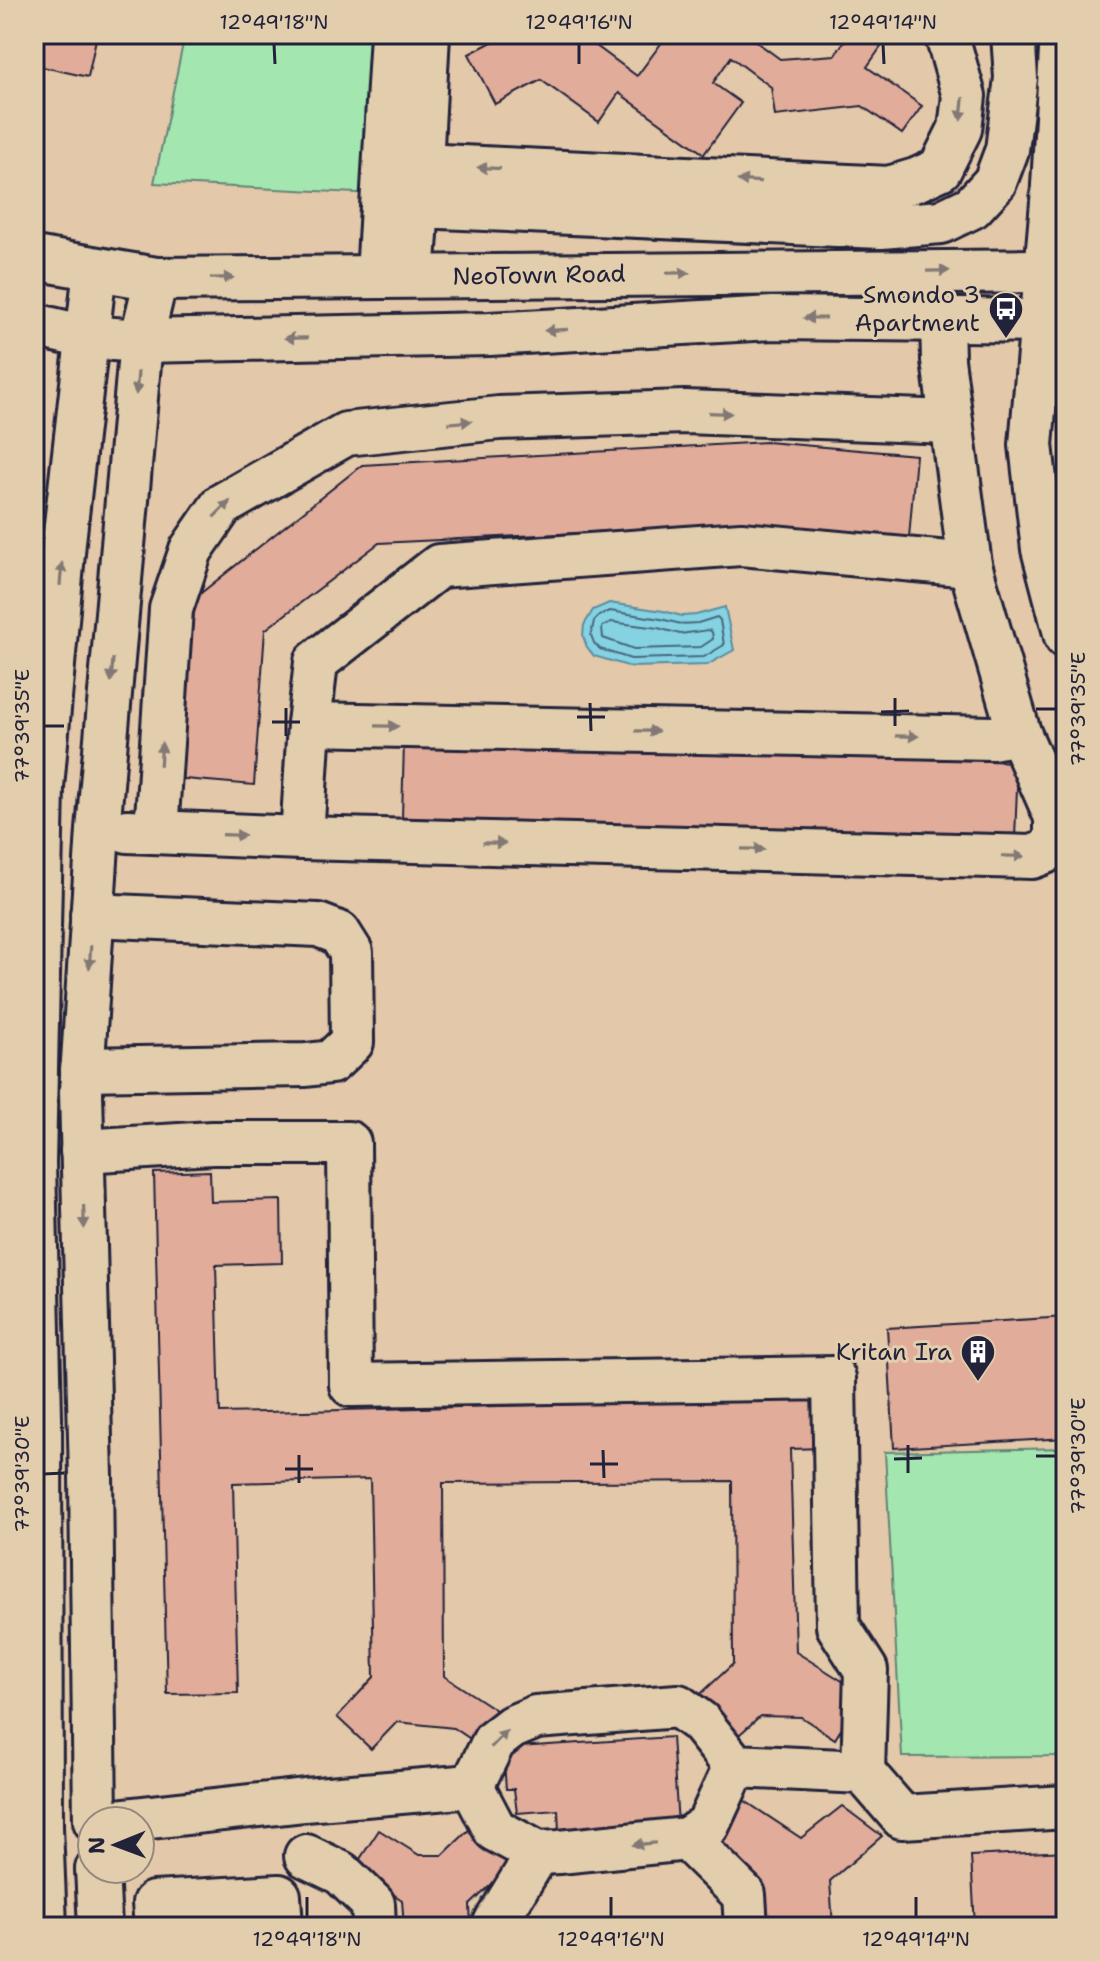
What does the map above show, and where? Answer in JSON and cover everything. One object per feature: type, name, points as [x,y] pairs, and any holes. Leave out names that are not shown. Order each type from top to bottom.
[{"type":"street","points":[[392,34],[396,276]]},
{"type":"street","points":[[396,276],[418,206],[428,34]]},
{"type":"street","points":[[421,165],[889,188],[940,169],[960,129],[964,96],[945,34]]},
{"type":"street","points":[[418,206],[881,227],[941,222],[972,207],[995,182],[1007,150],[1016,78],[1013,34]]},
{"type":"street","points":[[1062,34],[1043,321],[1031,445],[1054,545],[1066,637]]},
{"type":"street","name":"NeoTown Road","points":[[34,258],[156,279],[1046,271]]},
{"type":"street","points":[[45,1927],[41,1827],[40,1416],[34,1163],[42,787],[64,542],[95,269]]},
{"type":"street","points":[[131,831],[141,341],[156,279]]},
{"type":"street","points":[[34,325],[86,337],[141,341],[489,334],[773,318],[1043,321]]},
{"type":"street","points":[[131,831],[1032,857],[1045,852],[1056,841],[1056,817],[1019,733],[970,565],[943,360],[960,319]]},
{"type":"street","points":[[94,1805],[91,1476],[82,1151],[82,1069],[92,915],[131,831],[171,609],[191,550],[222,505],[346,434],[499,418],[685,412],[950,422]]},
{"type":"street","points":[[302,838],[316,662],[439,566],[741,544],[970,565]]},
{"type":"street","points":[[309,724],[993,738],[1019,733]]},
{"type":"street","points":[[82,1069],[306,1065],[331,1062],[352,1042],[351,952],[339,933],[318,925],[92,915]]},
{"type":"street","points":[[82,1151],[212,1143],[349,1143],[351,1385],[834,1378],[838,1626],[866,1670],[863,1772],[902,1817],[1066,1807]]},
{"type":"street","points":[[472,1786],[494,1741],[512,1727],[536,1717],[678,1706],[700,1722],[735,1766],[863,1772]]},
{"type":"street","points":[[472,1786],[495,1830],[538,1853],[687,1839],[708,1825],[735,1766]]},
{"type":"street","points":[[156,1816],[472,1786]]},
{"type":"street","points":[[156,1927],[154,1903],[280,1911],[306,1856],[305,1800]]},
{"type":"street","points":[[41,1827],[76,1824]]},
{"type":"street","points":[[687,1839],[744,1895],[746,1927]]},
{"type":"street","points":[[495,1927],[538,1853]]},
{"type":"street","points":[[306,1856],[341,1873],[373,1904],[374,1927]]},
{"type":"street","points":[[98,1885],[100,1927]]},
{"type":"green space","points":[[185,34],[382,34],[377,194],[154,183]]},
{"type":"green space","points":[[1066,1448],[1066,1756],[902,1757],[885,1452]]},
{"type":"water","points":[[609,603],[682,616],[725,607],[734,650],[707,665],[631,667],[594,656],[583,636],[584,625],[593,610]]},
{"type":"building","points":[[34,34],[97,34],[88,77],[34,65]]},
{"type":"building","points":[[507,34],[580,34],[637,76],[668,34],[746,34],[780,59],[835,55],[849,34],[890,34],[867,67],[922,106],[902,134],[862,106],[775,116],[771,87],[731,57],[713,83],[741,103],[704,154],[619,93],[599,122],[541,80],[495,104],[469,54]]},
{"type":"building","points":[[767,442],[916,455],[909,538],[759,524],[379,543],[265,630],[254,785],[173,778],[196,597],[362,465]]},
{"type":"building","points":[[404,742],[1018,762],[1015,838],[402,818]]},
{"type":"building","points":[[210,1171],[211,1202],[281,1200],[282,1263],[216,1265],[220,1413],[822,1398],[823,1448],[790,1449],[796,1652],[863,1694],[835,1739],[801,1717],[760,1716],[729,1744],[692,1702],[733,1664],[732,1481],[443,1483],[444,1676],[499,1712],[478,1744],[454,1728],[397,1722],[371,1749],[337,1717],[374,1677],[370,1479],[233,1483],[238,1693],[167,1694],[154,1173]]},
{"type":"building","name":"Kritan Ira","points":[[1066,1317],[1066,1438],[894,1448],[887,1328]]},
{"type":"building","points":[[672,1737],[678,1824],[559,1832],[558,1810],[517,1813],[514,1789],[506,1789],[503,1748]]},
{"type":"building","points":[[739,1797],[801,1838],[842,1806],[882,1836],[830,1881],[833,1927],[765,1927],[763,1885],[706,1848]]},
{"type":"building","points":[[479,1820],[517,1860],[470,1905],[471,1927],[404,1927],[402,1900],[354,1868],[379,1830],[419,1855],[443,1855]]},
{"type":"building","points":[[1066,1851],[1066,1927],[975,1927],[971,1856]]},
{"type":"place","name":"Smondo 3 Apartment","points":[[1006,340]]},
{"type":"place","name":"Kritan Ira","points":[[978,1383]]}]
